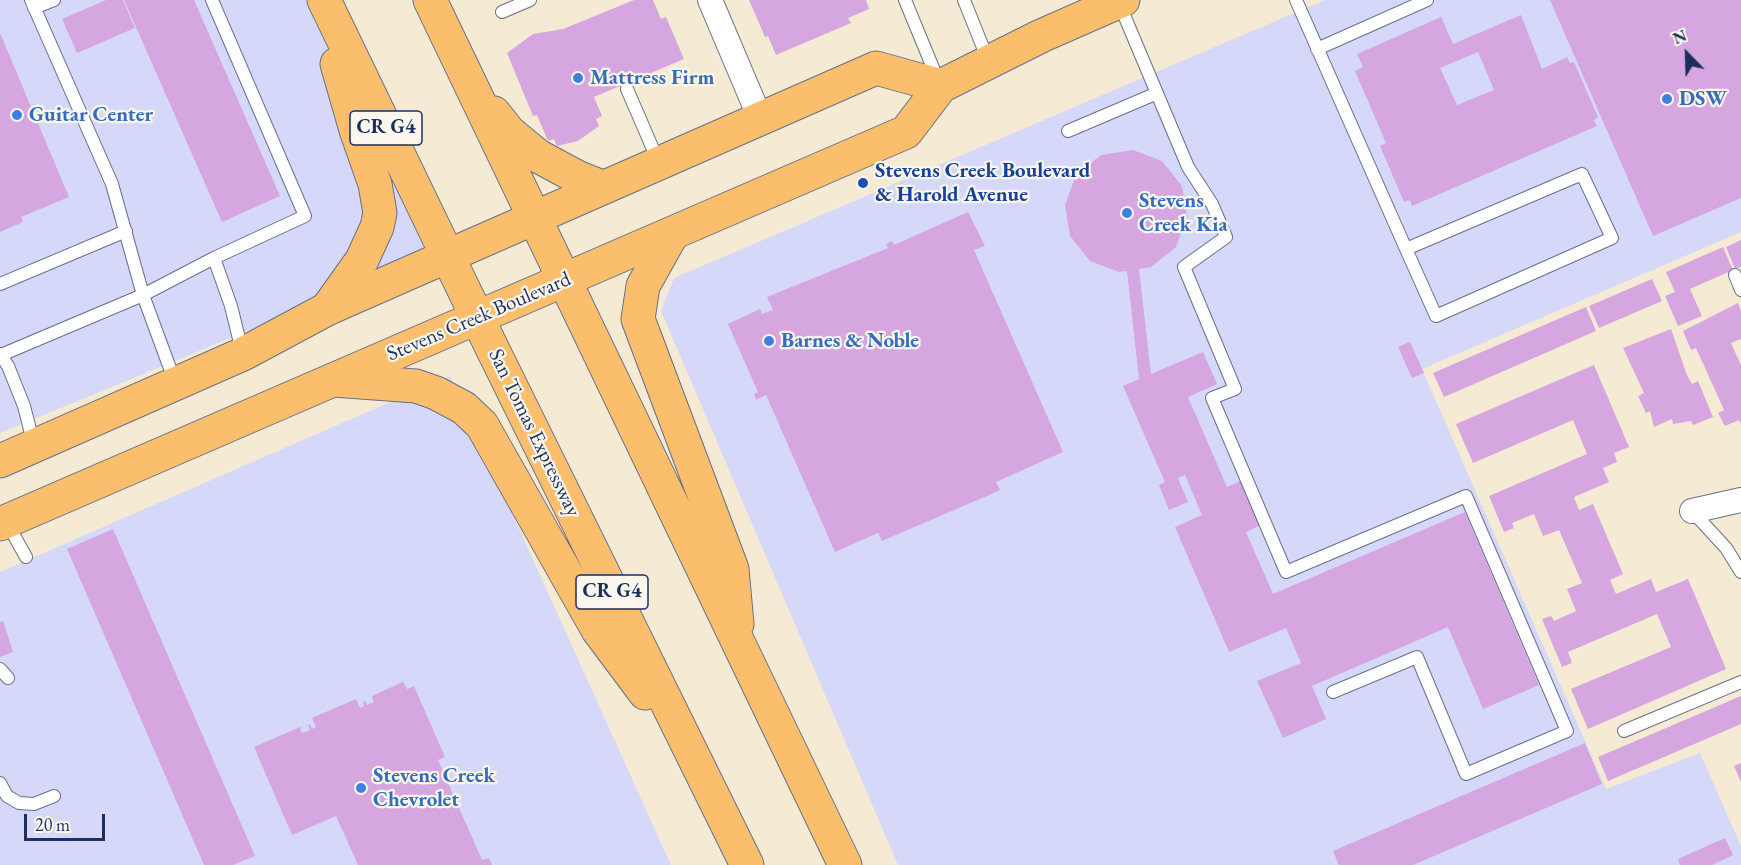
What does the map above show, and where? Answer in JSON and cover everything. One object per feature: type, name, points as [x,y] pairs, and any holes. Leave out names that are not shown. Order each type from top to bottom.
[{"type":"main road","points":[[314,0],[375,184],[380,213],[377,227],[362,260],[327,309]]},
{"type":"main road","name":"San Tomas Expressway","points":[[324,0],[477,318],[747,865]]},
{"type":"main road","points":[[430,0],[845,865]]},
{"type":"main road","name":"Stevens Creek Boulevard","points":[[3,523],[906,132],[941,87],[989,62],[1121,1]]},
{"type":"main road","points":[[0,461],[243,354],[327,309],[876,68],[941,87]]},
{"type":"main road","points":[[469,81],[509,132],[538,156],[602,188]]},
{"type":"main road","points":[[672,234],[643,286],[638,319],[732,569],[739,640]]},
{"type":"main road","points":[[333,380],[417,386],[464,408],[482,425],[598,630],[641,689],[681,732]]},
{"type":"street","points":[[710,0],[760,118]]},
{"type":"street","points":[[1692,511],[1741,500]]},
{"type":"lane","points":[[54,0],[32,4],[112,184],[143,295],[176,383]]},
{"type":"lane","points":[[34,446],[24,406],[8,366],[0,355],[143,295],[214,258],[305,216],[212,0]]},
{"type":"lane","points":[[502,12],[530,0]]},
{"type":"lane","points":[[904,0],[941,87]]},
{"type":"lane","points":[[964,0],[989,62]]},
{"type":"lane","points":[[1296,0],[1317,49],[1406,249],[1436,315],[1612,238],[1582,174],[1406,249]]},
{"type":"lane","points":[[1317,49],[1427,0]]},
{"type":"lane","points":[[1121,1],[1155,94],[1188,167],[1212,204],[1226,237],[1184,267],[1235,389],[1212,398],[1286,572],[1466,496],[1567,731],[1466,774],[1417,657],[1333,692]]},
{"type":"lane","points":[[627,89],[659,163]]},
{"type":"lane","points":[[1068,131],[1155,94]]},
{"type":"lane","points":[[0,284],[126,231]]},
{"type":"lane","points":[[214,258],[231,306],[243,354]]},
{"type":"lane","points":[[1735,275],[1741,290]]},
{"type":"lane","points":[[1692,511],[1726,548],[1741,572]]},
{"type":"lane","points":[[3,523],[26,557]]},
{"type":"lane","points":[[1624,731],[1741,681]]},
{"type":"lane","points":[[0,783],[7,796],[19,803],[34,804],[54,796]]},
{"type":"shaded area","points":[[0,0],[311,0],[437,253],[0,433]]},
{"type":"shaded area","points":[[1325,0],[1741,0],[1741,232],[1422,369],[1606,789],[1700,753],[1741,846],[1741,865],[898,865],[661,311],[674,278]]},
{"type":"shaded area","points":[[450,376],[671,865],[0,865],[0,572]]},
{"type":"building","points":[[106,0],[123,0],[135,28],[77,53],[62,19]]},
{"type":"building","points":[[124,0],[194,0],[280,196],[222,222]]},
{"type":"building","name":"Mattress Firm","points":[[634,0],[653,0],[661,19],[666,17],[684,59],[594,97],[602,116],[596,119],[599,126],[578,141],[557,146],[554,139],[548,141],[537,115],[533,116],[507,53],[533,34],[563,29]]},
{"type":"building","points":[[749,0],[866,0],[869,9],[848,18],[851,23],[776,55],[768,36],[765,37]]},
{"type":"building","name":"DSW","points":[[1550,0],[1741,0],[1741,198],[1653,236]]},
{"type":"building","points":[[1521,15],[1542,69],[1567,57],[1570,63],[1574,62],[1598,117],[1594,120],[1597,126],[1412,206],[1410,200],[1404,202],[1380,146],[1386,143],[1355,71],[1363,67],[1357,54],[1441,17],[1453,44]],"holes":[[[1478,52],[1494,90],[1457,105],[1440,68]]]},
{"type":"building","name":"Guitar Center","points":[[0,33],[69,197],[21,217],[23,222],[0,232]]},
{"type":"building","points":[[1133,150],[1162,161],[1182,186],[1187,217],[1176,247],[1151,267],[1139,269],[1151,374],[1203,352],[1217,384],[1188,397],[1227,487],[1242,480],[1261,525],[1246,532],[1273,594],[1465,512],[1539,685],[1483,709],[1448,627],[1312,686],[1326,719],[1283,738],[1257,681],[1301,663],[1286,628],[1229,652],[1175,527],[1202,515],[1185,475],[1178,478],[1188,502],[1169,510],[1159,485],[1165,482],[1123,386],[1139,379],[1127,271],[1119,272],[1090,261],[1070,236],[1065,205],[1076,175],[1101,155]]},
{"type":"building","points":[[968,212],[985,246],[974,250],[1063,452],[996,482],[1000,490],[996,492],[882,541],[878,533],[835,552],[766,395],[756,400],[754,394],[758,392],[728,324],[760,309],[762,314],[773,310],[767,297],[888,248],[886,244],[892,241],[894,245]]},
{"type":"building","points":[[1741,240],[1741,267],[1735,269],[1726,247]]},
{"type":"building","points":[[1723,247],[1733,270],[1690,289],[1702,316],[1678,326],[1665,296],[1675,292],[1666,272]]},
{"type":"building","points":[[1652,279],[1662,301],[1599,328],[1589,306]]},
{"type":"building","points":[[1738,303],[1741,311],[1741,339],[1731,343],[1741,365],[1741,424],[1739,420],[1725,426],[1718,413],[1724,410],[1696,348],[1691,350],[1683,331]]},
{"type":"building","points":[[1586,307],[1596,331],[1444,397],[1433,373]]},
{"type":"building","points":[[1671,329],[1687,375],[1692,384],[1698,381],[1713,417],[1693,425],[1691,421],[1673,424],[1672,419],[1654,427],[1650,411],[1646,413],[1638,396],[1644,393],[1623,348]]},
{"type":"building","points":[[1410,342],[1424,373],[1412,378],[1398,347]]},
{"type":"building","points":[[1594,365],[1629,447],[1614,453],[1617,462],[1603,468],[1609,482],[1574,497],[1579,510],[1593,504],[1623,574],[1610,580],[1616,594],[1651,579],[1656,592],[1688,579],[1726,669],[1588,729],[1571,689],[1671,647],[1657,614],[1568,652],[1572,663],[1562,667],[1542,619],[1551,616],[1554,621],[1576,611],[1567,589],[1582,583],[1559,530],[1543,536],[1534,514],[1512,523],[1514,528],[1504,532],[1489,496],[1587,454],[1573,420],[1473,463],[1456,424]]},
{"type":"building","points":[[113,529],[255,856],[233,865],[204,865],[67,549]]},
{"type":"building","points":[[3,621],[13,652],[0,657],[0,622]]},
{"type":"building","name":"Stevens Creek Chevrolet","points":[[403,682],[407,689],[414,686],[445,757],[438,760],[482,860],[489,858],[492,865],[358,865],[336,816],[292,835],[254,747],[300,727],[302,733],[310,730],[308,725],[310,724],[312,729],[316,727],[312,718],[356,699],[360,708],[364,706],[365,700],[367,705],[374,702],[372,696]]},
{"type":"building","points":[[1741,696],[1741,724],[1608,781],[1598,757]]},
{"type":"building","points":[[1585,743],[1602,784],[1413,865],[1339,865],[1333,851]]},
{"type":"building","points":[[1741,763],[1741,782],[1734,766]]},
{"type":"building","points":[[1725,838],[1733,855],[1712,865],[1680,865],[1678,859]]},
{"type":"place","name":"Mattress Firm","points":[[578,78]]},
{"type":"place","name":"DSW","points":[[1667,99]]},
{"type":"place","name":"Guitar Center","points":[[17,115]]},
{"type":"place","name":"Stevens Creek Boulevard & Harold Avenue","points":[[863,183]]},
{"type":"place","name":"Stevens Creek Kia","points":[[1127,213]]},
{"type":"place","name":"Barnes & Noble","points":[[769,341]]},
{"type":"place","name":"Stevens Creek Chevrolet","points":[[361,788]]}]
